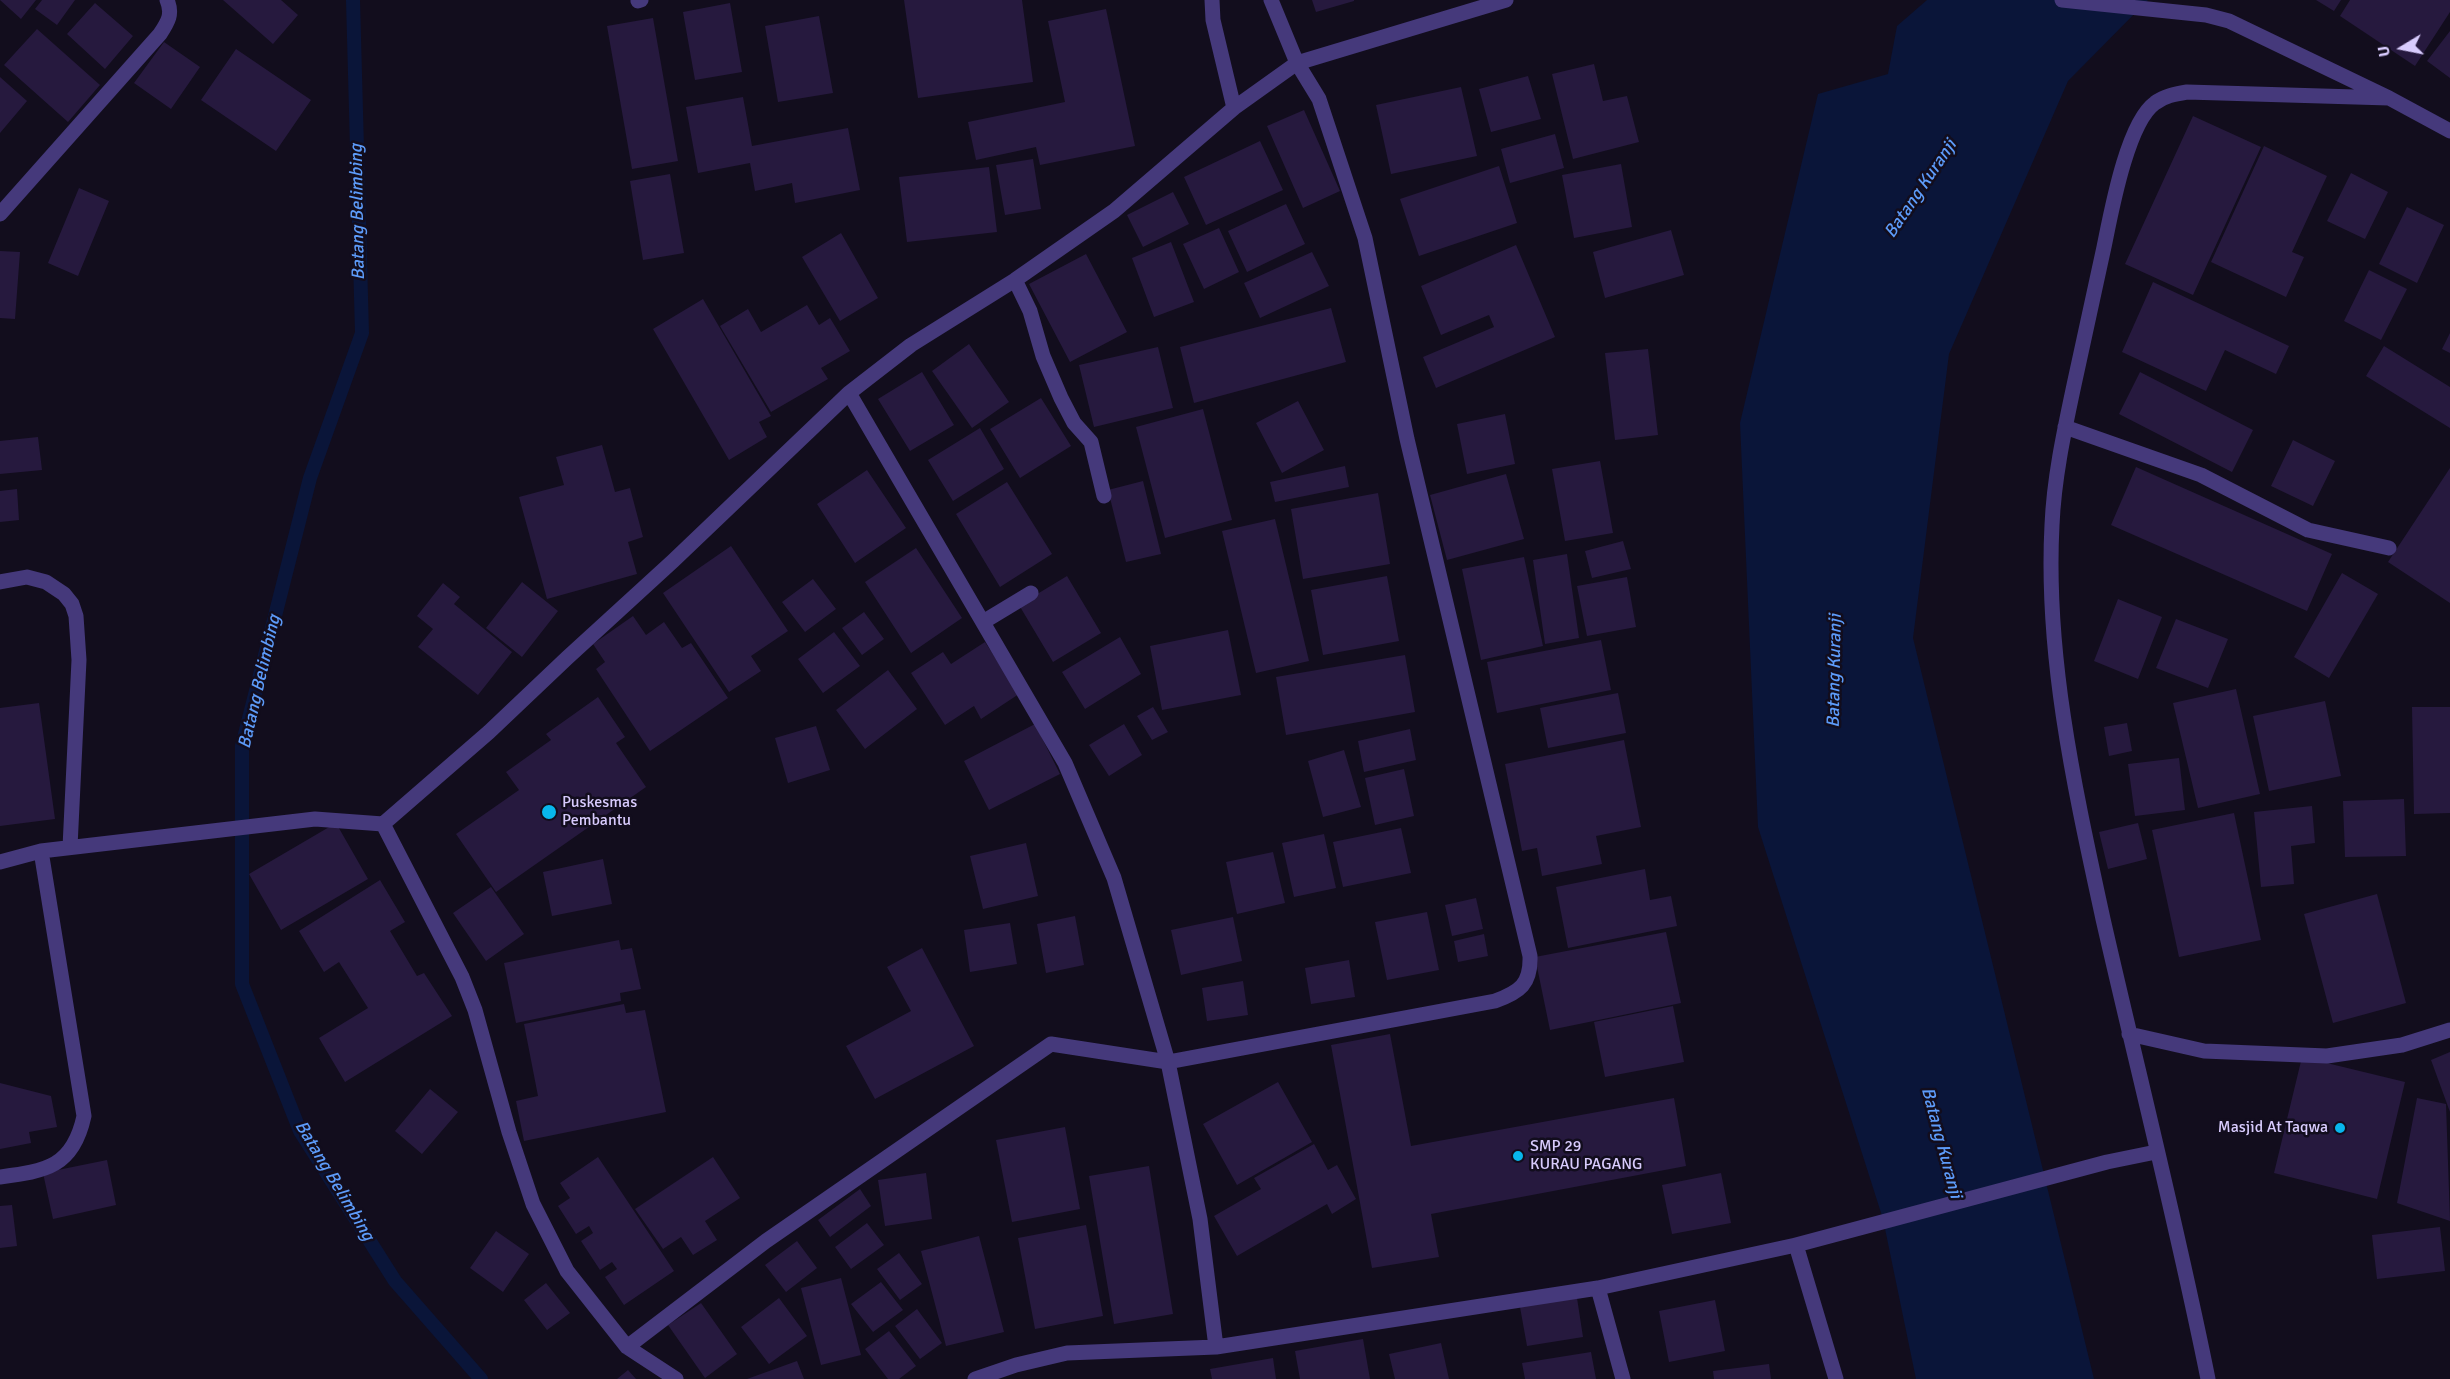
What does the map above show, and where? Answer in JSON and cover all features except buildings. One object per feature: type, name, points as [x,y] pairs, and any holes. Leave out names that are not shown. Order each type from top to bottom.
[{"type":"street","points":[[0,214],[160,34],[170,18],[167,0]]},
{"type":"street","points":[[1212,0],[1213,20],[1234,108]]},
{"type":"street","points":[[627,1347],[766,1241],[1051,1044],[1168,1062],[1495,1001],[1511,995],[1522,987],[1530,969],[1530,956],[1407,439],[1365,238],[1319,99],[1297,63],[1271,0]]},
{"type":"street","points":[[0,862],[41,851],[70,847],[315,819],[383,824],[489,732],[849,393],[911,345],[1015,280],[1114,211],[1234,108],[1297,63],[1506,0]]},
{"type":"street","points":[[2062,0],[2206,15],[2249,28],[2450,131]]},
{"type":"street","points":[[2208,1379],[2186,1273],[2156,1152],[2082,825],[2067,737],[2054,632],[2052,525],[2056,475],[2114,198],[2134,136],[2142,118],[2154,103],[2169,95],[2187,92],[2389,98]]},
{"type":"street","points":[[1015,280],[1030,311],[1043,356],[1061,398],[1074,423],[1091,442],[1104,496]]},
{"type":"street","points":[[849,393],[1065,764],[1114,878],[1168,1062],[1200,1219],[1216,1347]]},
{"type":"street","points":[[2065,427],[2201,475],[2308,530],[2389,548]]},
{"type":"street","points":[[0,582],[27,577],[46,582],[64,594],[72,604],[76,616],[79,660],[70,847]]},
{"type":"street","points":[[983,622],[1031,592]]},
{"type":"street","points":[[383,824],[462,977],[475,1010],[508,1132],[533,1204],[567,1271],[627,1347],[676,1379]]},
{"type":"street","points":[[0,1177],[52,1166],[69,1152],[80,1136],[84,1116],[41,851]]},
{"type":"street","points":[[2129,1034],[2204,1051],[2327,1056],[2402,1045],[2450,1030]]},
{"type":"street","points":[[975,1379],[1016,1365],[1067,1353],[1216,1347],[1598,1288],[1796,1245],[1829,1234],[2107,1162],[2156,1152]]},
{"type":"street","points":[[1796,1245],[1836,1379]]},
{"type":"street","points":[[1598,1288],[1623,1379]]},
{"type":"water","name":"Batang Kuranji","points":[[1927,0],[2148,0],[2068,81],[1949,354],[1913,638],[2094,1379],[1916,1379],[1883,1219],[1758,827],[1740,423],[1818,94],[1888,74],[1897,26]]},
{"type":"waterway","name":"Batang Belimbing","points":[[353,0],[362,333],[310,478],[242,746],[242,984],[300,1131],[395,1281],[481,1379]]},
{"type":"place","name":"Puskesmas Pembantu","points":[[549,812]]},
{"type":"place","name":"Masjid At Taqwa","points":[[2340,1128]]},
{"type":"place","name":"SMP 29 KURAU PAGANG","points":[[1518,1156]]}]
